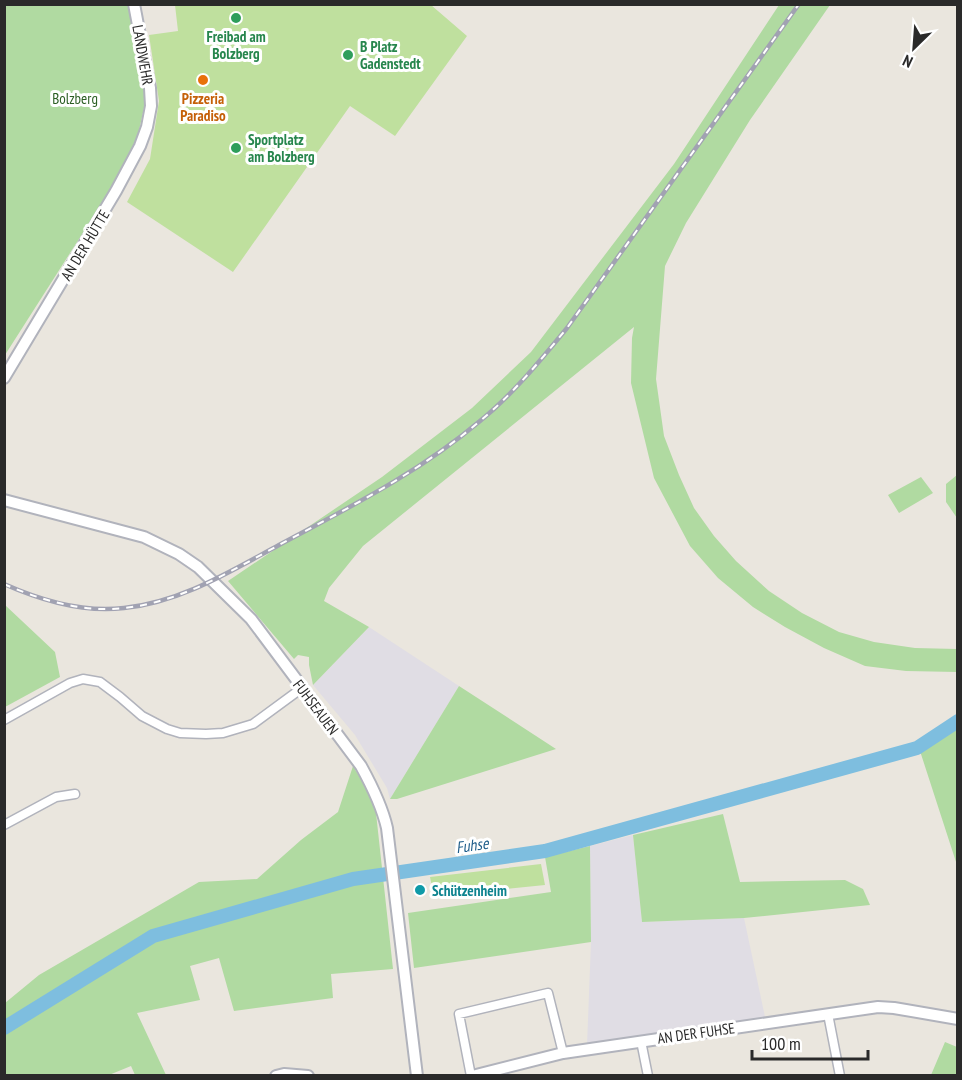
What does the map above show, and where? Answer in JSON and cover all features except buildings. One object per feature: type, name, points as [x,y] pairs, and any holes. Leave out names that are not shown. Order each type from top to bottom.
[{"type":"street","name":"LANDWEHR","points":[[134,4],[150,88],[151,105]]},
{"type":"street","name":"AN DER HÜTTE","points":[[4,378],[130,167],[147,127],[151,105]]},
{"type":"street","name":"FUHSEAUEN","points":[[4,500],[144,537],[179,554],[198,567],[251,619],[361,766],[383,812],[387,828],[417,1076]]},
{"type":"street","points":[[4,720],[83,679],[100,682],[142,716],[167,729],[180,733],[224,733],[253,724],[302,688]]},
{"type":"street","points":[[4,825],[56,797],[75,794]]},
{"type":"street","points":[[471,1076],[459,1014],[548,993],[563,1053]]},
{"type":"street","name":"AN DER FUHSE","points":[[471,1076],[563,1053],[878,1008],[894,1008],[957,1019]]},
{"type":"street","points":[[828,1014],[840,1076]]},
{"type":"street","points":[[641,1041],[648,1076]]},
{"type":"street","points":[[276,1076],[284,1074],[308,1076]]},
{"type":"shaded area","points":[[369,627],[459,686],[390,799],[387,788],[355,735],[313,685]]},
{"type":"shaded area","points":[[633,835],[642,922],[744,918],[765,1017],[587,1045],[591,942],[590,846]]},
{"type":"green space","name":"Bolzberg","points":[[5,5],[128,5],[146,99],[136,144],[109,192],[5,355]]},
{"type":"green space","name":"Sportplatz am Bolzberg","points":[[175,5],[431,5],[467,36],[395,136],[350,106],[233,272],[127,202],[150,159],[159,101],[149,35],[178,31]]},
{"type":"green space","points":[[779,5],[830,5],[750,120],[686,223],[665,266],[656,379],[664,436],[694,508],[736,561],[769,591],[802,613],[839,632],[874,642],[915,648],[957,649],[957,672],[906,671],[865,666],[785,627],[753,607],[718,578],[690,546],[654,478],[631,383],[634,327],[363,546],[329,588],[324,601],[369,627],[313,685],[309,657],[298,655],[294,659],[228,581],[382,477],[472,408],[531,352],[674,164]]},
{"type":"green space","points":[[957,475],[957,518],[946,502],[946,484]]},
{"type":"green space","points":[[921,477],[933,493],[899,513],[888,495]]},
{"type":"green space","points":[[5,605],[55,652],[60,677],[5,707]]},
{"type":"green space","points":[[459,686],[556,749],[397,799],[390,799]]},
{"type":"green space","points":[[957,725],[957,865],[920,751]]},
{"type":"green space","points":[[353,766],[371,796],[376,813],[393,969],[331,974],[333,998],[234,1011],[219,958],[190,966],[200,1000],[137,1013],[166,1075],[135,1075],[131,1066],[109,1075],[5,1076],[5,1003],[39,975],[199,882],[257,879],[301,840],[338,812]]},
{"type":"green space","points":[[723,814],[740,882],[845,880],[863,889],[870,905],[744,918],[642,922],[633,835]]},
{"type":"green space","points":[[590,846],[591,942],[414,968],[408,913],[551,892],[545,857]]},
{"type":"green space","points":[[541,864],[545,885],[434,896],[430,877]]},
{"type":"green space","points":[[945,1042],[957,1047],[957,1075],[931,1075]]},
{"type":"waterway","name":"Fuhse","points":[[4,1028],[153,936],[353,879],[545,851],[917,748],[958,721]]},
{"type":"railway","points":[[4,584],[47,600],[78,607],[109,609],[145,605],[185,593],[223,575],[357,503],[433,457],[492,411],[536,365],[567,328],[799,4]]},
{"type":"place","name":"Freibad am Bolzberg","points":[[236,18]]},
{"type":"place","name":"B Platz Gadenstedt","points":[[348,55]]},
{"type":"place","name":"Pizzeria Paradiso","points":[[203,80]]},
{"type":"place","name":"Sportplatz am Bolzberg","points":[[236,148]]},
{"type":"place","name":"Schützenheim","points":[[420,890]]}]
